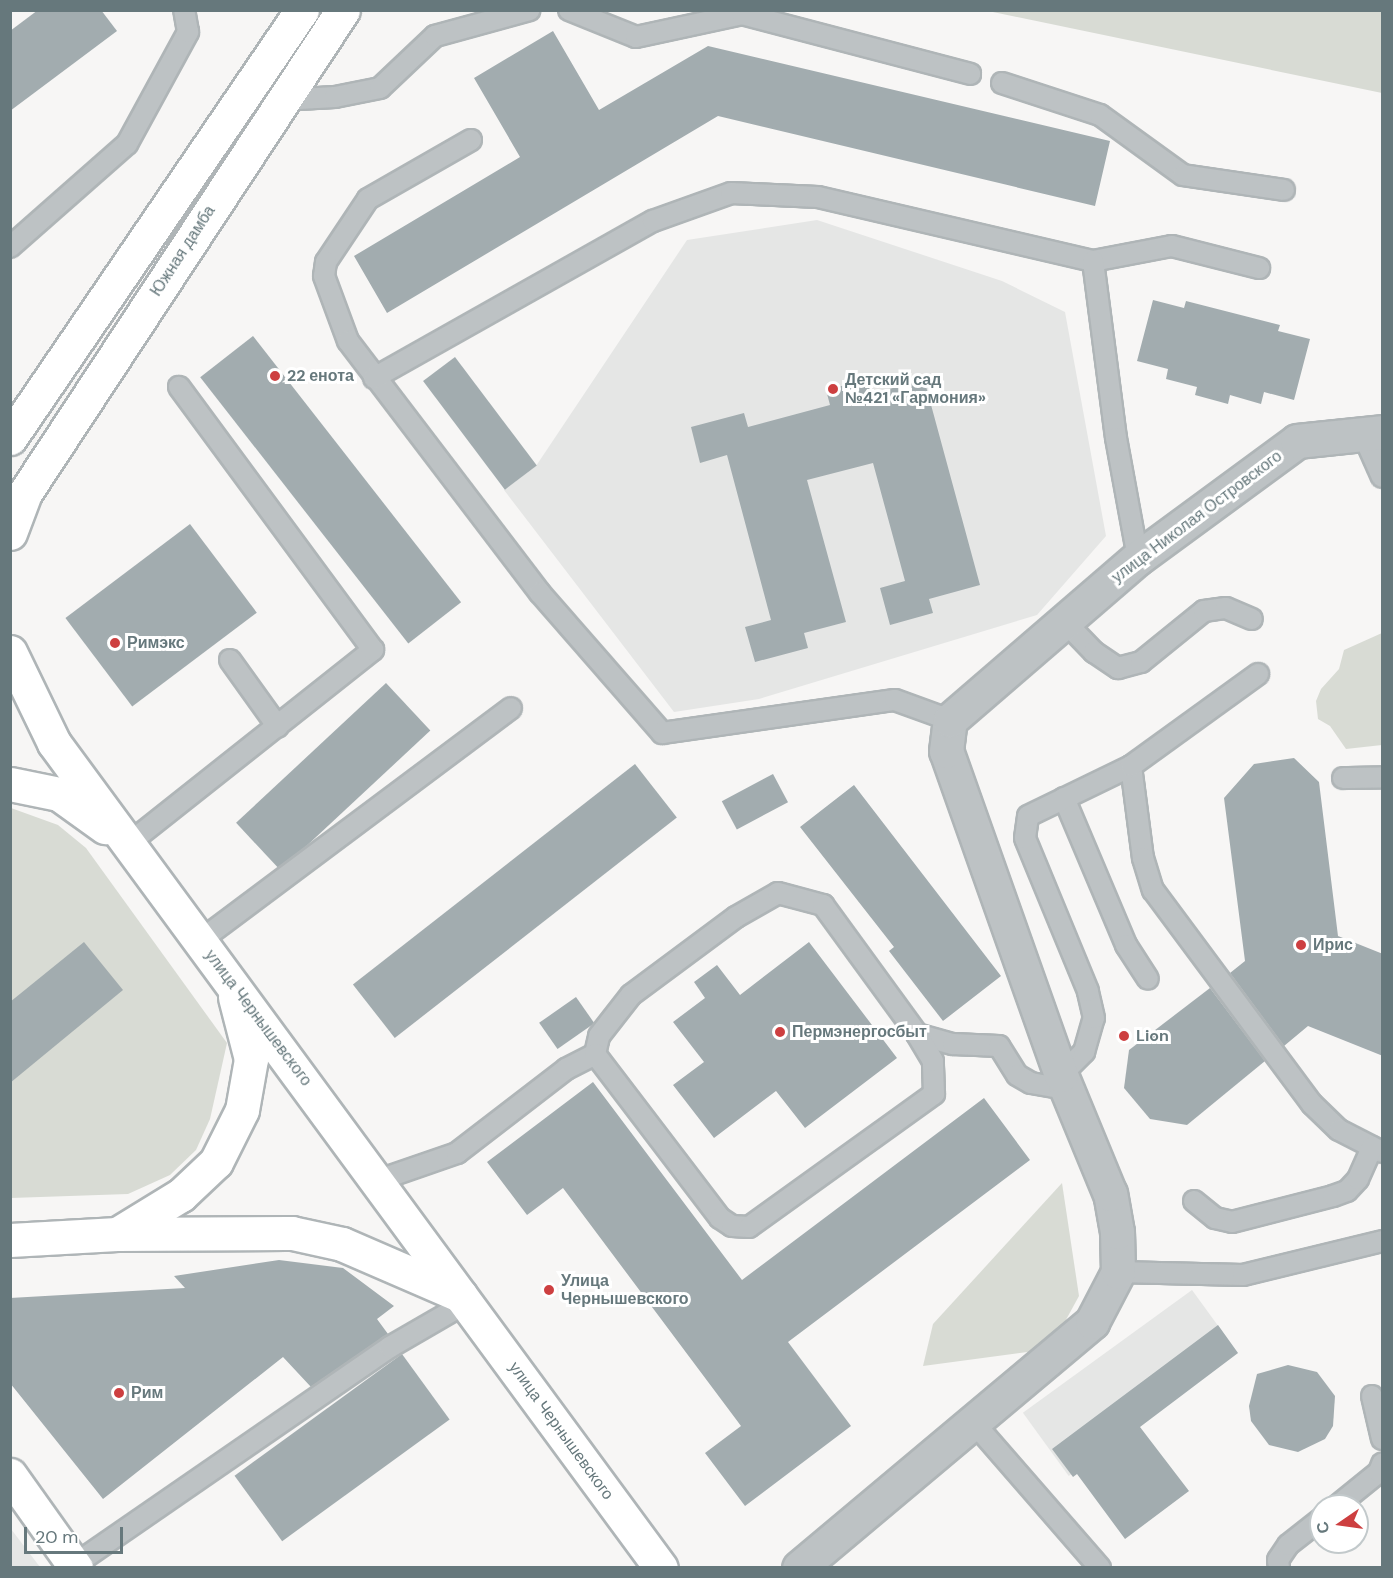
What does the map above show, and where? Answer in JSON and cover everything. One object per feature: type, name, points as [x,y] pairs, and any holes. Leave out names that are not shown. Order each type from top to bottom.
[{"type":"main road","points":[[10,438],[302,10]]},
{"type":"main road","name":"Южная дамба","points":[[10,533],[25,493],[343,10]]},
{"type":"main road","name":"улица Чернышевского","points":[[10,652],[54,742],[379,1180],[463,1299],[661,1568]]},
{"type":"main road","points":[[10,784],[59,794],[128,844]]},
{"type":"main road","points":[[117,1234],[181,1195],[216,1162],[242,1110],[251,1059],[231,980]]},
{"type":"main road","points":[[10,1240],[117,1234],[292,1233],[342,1244],[463,1299]]},
{"type":"main road","points":[[10,1475],[75,1566]]},
{"type":"street","name":"улица Николая Островского","points":[[950,720],[1138,558],[1297,441],[1372,432]]},
{"type":"street","name":"улица Чернышевского","points":[[10,671],[54,742]]},
{"type":"street","points":[[803,1566],[1092,1322],[1118,1272],[1117,1232],[1110,1194],[1064,1082],[946,751],[950,720]]},
{"type":"lane","points":[[10,247],[127,144],[188,32],[184,10]]},
{"type":"lane","points":[[282,100],[335,97],[380,88],[435,36],[530,10]]},
{"type":"lane","points":[[569,10],[636,37],[742,14],[970,74]]},
{"type":"lane","points":[[1002,83],[1100,115],[1183,175],[1284,190]]},
{"type":"lane","points":[[471,140],[368,199],[326,262],[324,276],[348,341],[540,593],[662,733],[895,700],[950,720]]},
{"type":"lane","points":[[374,378],[653,221],[731,193],[818,197],[1093,261],[1172,246],[1259,268]]},
{"type":"lane","points":[[1093,261],[1116,438],[1138,558]]},
{"type":"lane","points":[[128,844],[373,650],[179,387]]},
{"type":"lane","points":[[1372,432],[1383,477]]},
{"type":"lane","points":[[1065,622],[1094,652],[1118,668],[1140,662],[1204,611],[1226,608],[1252,619]]},
{"type":"lane","points":[[230,660],[278,727]]},
{"type":"lane","points":[[917,1034],[953,1044],[999,1046],[1017,1075],[1030,1083],[1064,1082],[1084,1052],[1094,1018],[1088,991],[1023,828],[1028,816],[1131,766],[1258,674]]},
{"type":"lane","points":[[201,940],[511,708]]},
{"type":"lane","points":[[1131,766],[1143,858],[1153,890],[1312,1104],[1339,1130],[1377,1149],[1358,1179],[1347,1191],[1333,1196],[1232,1222],[1215,1218],[1194,1201]]},
{"type":"lane","points":[[1343,778],[1383,777]]},
{"type":"lane","points":[[1064,798],[1126,945],[1148,979]]},
{"type":"lane","points":[[379,1180],[457,1153],[566,1070],[595,1054],[599,1036],[632,995],[736,917],[778,893],[823,905],[917,1034],[933,1061],[934,1094],[749,1227],[732,1226],[720,1218],[595,1054]]},
{"type":"lane","points":[[1118,1272],[1243,1275],[1383,1241]]},
{"type":"lane","points":[[75,1566],[390,1347],[463,1299]]},
{"type":"lane","points":[[1372,1396],[1383,1439]]},
{"type":"lane","points":[[974,1423],[1100,1568]]},
{"type":"lane","points":[[1352,1494],[1379,1472],[1383,1464]]},
{"type":"lane","points":[[1279,1568],[1278,1560],[1288,1545],[1309,1528]]},
{"type":"shaded area","points":[[988,11],[1382,11],[1382,93]]},
{"type":"shaded area","name":"Детский сад №421 «Гармония»","points":[[817,220],[1002,281],[1065,312],[1106,536],[1037,615],[759,699],[674,712],[504,490],[536,466],[687,240]]},
{"type":"shaded area","points":[[1382,633],[1382,745],[1346,749],[1330,726],[1318,719],[1316,701],[1321,689],[1339,669],[1344,650]]},
{"type":"shaded area","points":[[11,808],[58,825],[86,848],[227,1043],[210,1119],[196,1150],[170,1175],[128,1194],[11,1198]]},
{"type":"shaded area","points":[[1062,1183],[1079,1296],[1050,1349],[923,1366],[933,1324]]},
{"type":"shaded area","points":[[1192,1290],[1238,1353],[1069,1476],[1023,1413]]},
{"type":"shaded area","points":[[11,1529],[40,1567],[11,1567]]},
{"type":"building","points":[[38,10],[101,10],[117,31],[10,111],[10,31]]},
{"type":"building","points":[[553,31],[599,110],[708,46],[1110,141],[1095,206],[718,116],[387,313],[354,256],[520,157],[474,78]]},
{"type":"building","points":[[1153,300],[1184,308],[1186,301],[1280,325],[1278,331],[1310,339],[1294,400],[1264,392],[1261,404],[1230,395],[1228,404],[1195,395],[1197,387],[1166,379],[1168,369],[1137,361]]},
{"type":"building","points":[[253,336],[461,602],[408,644],[200,377]]},
{"type":"building","points":[[455,357],[537,466],[505,490],[423,381]]},
{"type":"building","points":[[868,379],[872,394],[924,379],[980,585],[929,599],[933,613],[890,625],[880,588],[905,581],[873,463],[807,480],[846,622],[804,633],[808,648],[755,662],[745,627],[771,620],[727,455],[700,463],[691,427],[744,413],[748,427],[830,405],[826,390]]},
{"type":"building","points":[[190,524],[257,613],[132,707],[65,618]]},
{"type":"building","points":[[386,683],[430,731],[280,870],[236,823]]},
{"type":"building","name":"Ирис","points":[[1294,758],[1319,782],[1338,936],[1383,954],[1383,1056],[1308,1026],[1284,1046],[1230,973],[1245,961],[1224,798],[1254,764]]},
{"type":"building","points":[[635,764],[677,818],[395,1038],[353,984]]},
{"type":"building","points":[[773,774],[788,802],[737,829],[722,801]]},
{"type":"building","points":[[854,785],[1001,976],[943,1021],[889,951],[894,947],[800,827]]},
{"type":"building","points":[[84,942],[123,990],[10,1083],[10,1002]]},
{"type":"building","name":"Пермэнергосбыт","points":[[809,942],[897,1058],[805,1128],[776,1091],[714,1138],[673,1085],[704,1062],[673,1022],[705,998],[694,982],[717,965],[740,995]]},
{"type":"building","points":[[1210,988],[1265,1061],[1187,1125],[1150,1119],[1124,1088],[1129,1050]]},
{"type":"building","points":[[576,997],[594,1023],[557,1049],[539,1023]]},
{"type":"building","points":[[593,1082],[742,1280],[984,1098],[1030,1160],[788,1342],[851,1426],[745,1506],[705,1453],[741,1426],[563,1188],[527,1215],[487,1162]]},
{"type":"building","points":[[279,1260],[343,1268],[394,1306],[377,1319],[388,1334],[311,1387],[283,1357],[103,1499],[10,1383],[10,1298],[185,1288],[174,1276]]},
{"type":"building","points":[[1218,1325],[1238,1353],[1140,1427],[1189,1491],[1125,1539],[1077,1474],[1073,1477],[1052,1449]]},
{"type":"building","points":[[402,1354],[450,1420],[282,1541],[235,1476]]},
{"type":"building","points":[[1288,1365],[1317,1372],[1335,1396],[1333,1426],[1325,1439],[1298,1452],[1269,1445],[1251,1421],[1249,1406],[1257,1374]]},
{"type":"place","name":"22 енота","points":[[275,376]]},
{"type":"place","name":"Детский сад №421 «Гармония»","points":[[833,389]]},
{"type":"place","name":"Римэкс","points":[[115,643]]},
{"type":"place","name":"Ирис","points":[[1301,945]]},
{"type":"place","name":"Пермэнергосбыт","points":[[780,1032]]},
{"type":"place","name":"Lion","points":[[1124,1036]]},
{"type":"place","name":"Улица Чернышевского","points":[[549,1290]]},
{"type":"place","name":"Рим","points":[[119,1393]]}]
